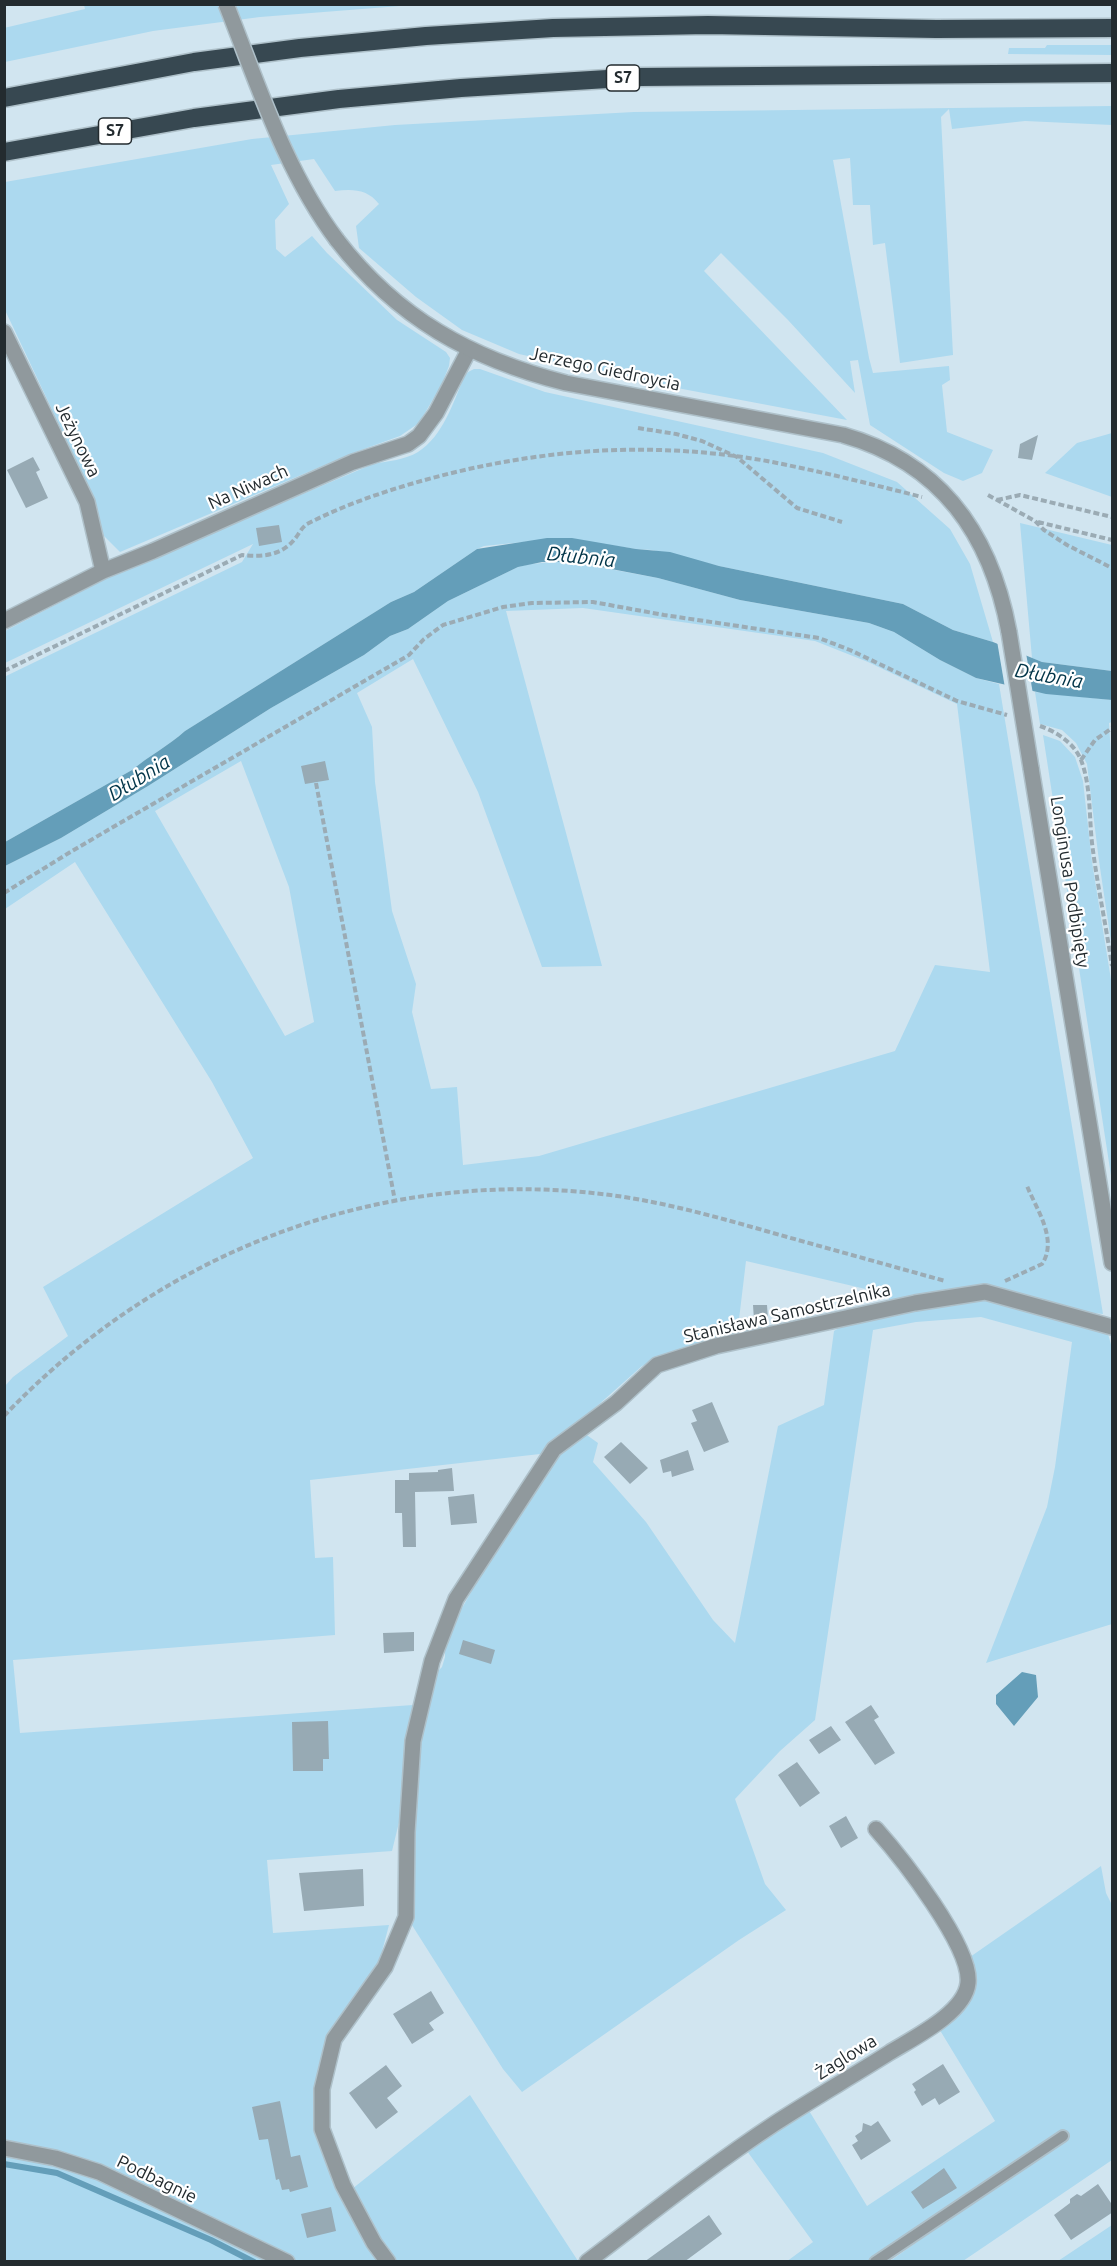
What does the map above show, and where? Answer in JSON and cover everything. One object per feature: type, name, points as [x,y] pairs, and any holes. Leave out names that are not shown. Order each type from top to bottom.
[{"type":"highway","points":[[4,98],[194,62],[426,36],[553,28],[708,25],[936,30],[1113,28]]},
{"type":"highway","name":"S7","points":[[4,152],[194,118],[339,99],[461,88],[640,77],[1113,73]]},
{"type":"street","name":"Jerzego Giedroycia","points":[[226,4],[288,156],[308,196],[359,268],[422,323],[470,350],[526,373],[566,383],[857,439],[891,454],[929,480],[944,492],[963,514]]},
{"type":"street","name":"Jeżynowa","points":[[4,332],[87,502],[103,571]]},
{"type":"street","name":"Na Niwach","points":[[4,621],[103,571],[353,462],[408,444],[419,436],[436,413],[470,350]]},
{"type":"street","name":"Longinusa Podbipięty","points":[[963,514],[989,562],[1009,632],[1113,1263]]},
{"type":"street","name":"Stanisława Samostrzelnika","points":[[388,2262],[374,2243],[343,2185],[321,2129],[322,2089],[334,2039],[385,1967],[406,1917],[407,1832],[413,1741],[432,1661],[456,1599],[554,1449],[616,1403],[657,1365],[716,1346],[915,1303],[985,1292],[1113,1327]]},
{"type":"street","name":"Żaglowa","points":[[587,2262],[733,2152],[775,2123],[908,2041],[950,2013],[962,2000],[968,1981],[968,1970],[961,1949],[951,1930],[899,1857],[876,1830]]},
{"type":"street","name":"Podbagnie","points":[[4,2148],[56,2158],[99,2172],[287,2262]]},
{"type":"lane","points":[[875,2262],[1062,2136]]},
{"type":"path","points":[[638,428],[676,434],[737,457],[797,508],[842,522]]},
{"type":"path","points":[[4,671],[242,555],[262,556],[280,551],[291,543],[303,526],[331,513],[375,495],[462,469],[546,455],[629,449],[690,452],[737,457],[811,471],[922,497]]},
{"type":"path","points":[[988,495],[1035,521],[1113,540]]},
{"type":"path","points":[[997,500],[1020,495],[1113,517]]},
{"type":"path","points":[[1035,521],[1067,545],[1113,568]]},
{"type":"path","points":[[4,893],[409,655],[423,639],[443,625],[503,607],[532,603],[593,602],[819,638],[850,650],[957,701],[990,710]]},
{"type":"path","points":[[1044,727],[1059,734],[1081,760],[1113,966]]},
{"type":"path","points":[[1081,760],[1095,740],[1113,728]]},
{"type":"path","points":[[316,783],[395,1201]]},
{"type":"path","points":[[985,1292],[1010,1278],[1034,1269],[1042,1264],[1046,1257],[1049,1240],[1027,1186]]},
{"type":"path","points":[[4,1416],[74,1350],[127,1310],[218,1258],[279,1232],[345,1211],[451,1192],[500,1189],[564,1190],[623,1197],[697,1212],[952,1283]]},
{"type":"shaded area","points":[[84,5],[413,5],[260,17],[153,31],[5,62],[4,28],[85,9]]},
{"type":"shaded area","points":[[1047,45],[1112,45],[1112,55],[1008,54],[1009,48],[1045,48]]},
{"type":"shaded area","points":[[1112,106],[1112,125],[1025,121],[952,129],[949,109],[941,117],[953,355],[900,363],[885,243],[873,245],[870,205],[853,205],[850,158],[833,160],[873,373],[949,366],[950,380],[942,385],[947,432],[993,450],[982,473],[963,481],[944,473],[870,425],[858,360],[850,361],[855,393],[788,320],[721,253],[704,271],[847,420],[640,381],[519,354],[462,330],[416,297],[359,248],[356,226],[379,204],[370,195],[359,191],[335,191],[314,159],[271,165],[289,204],[275,220],[276,249],[285,257],[312,236],[397,320],[446,352],[450,358],[449,366],[442,384],[419,423],[400,436],[353,453],[120,552],[104,536],[80,469],[5,310],[5,182],[252,139],[395,125],[634,112]]},
{"type":"shaded area","points":[[474,369],[480,369],[545,392],[823,453],[897,482],[950,529],[970,564],[993,642],[953,630],[903,604],[652,550],[563,538],[484,546],[414,592],[391,602],[185,731],[132,770],[5,842],[4,677],[242,562],[253,544],[5,663],[5,631],[115,574],[373,464],[413,455],[427,445],[441,428],[464,377]]},
{"type":"shaded area","points":[[1112,433],[1112,497],[1045,473],[1077,443]]},
{"type":"shaded area","points":[[1020,523],[1112,545],[1112,671],[1042,662],[1032,658]]},
{"type":"shaded area","points":[[566,561],[658,578],[740,600],[869,623],[894,632],[940,660],[976,678],[999,684],[1103,1314],[1075,1311],[983,1284],[890,1302],[887,1294],[746,1261],[737,1336],[684,1350],[642,1366],[541,1456],[540,1454],[310,1480],[315,1558],[333,1557],[335,1635],[13,1660],[20,1733],[413,1705],[401,1814],[392,1851],[267,1860],[273,1933],[389,1925],[379,1963],[332,2037],[320,2137],[382,2261],[296,2261],[138,2184],[5,2144],[5,1386],[13,1377],[68,1336],[43,1287],[253,1158],[212,1082],[75,862],[5,909],[5,866],[61,838],[148,786],[271,708],[364,655],[390,636],[408,629],[448,601],[518,567]],"holes":[[[583,608],[815,641],[868,662],[957,704],[990,972],[935,965],[895,1051],[539,1156],[463,1165],[457,1087],[431,1089],[412,1012],[416,984],[392,911],[375,782],[372,727],[357,693],[413,659],[478,792],[542,967],[602,966],[506,611]],[[241,761],[289,887],[314,1022],[285,1036],[155,811]]]},
{"type":"shaded area","points":[[1035,692],[1112,700],[1112,722],[1109,723],[1112,772],[1112,948],[1087,764],[1076,743],[1062,730],[1040,724]]},
{"type":"shaded area","points":[[1043,735],[1060,741],[1075,757],[1083,781],[1092,862],[1112,986],[1112,1182]]},
{"type":"shaded area","points":[[987,1297],[1108,1334],[1112,1348],[1112,1624],[986,1663],[1047,1507],[1055,1467],[1072,1342],[981,1317],[916,1322],[873,1330],[815,1720],[780,1751],[735,1799],[765,1884],[786,1910],[739,1940],[522,2092],[503,2069],[410,1922],[414,1883],[417,1768],[424,1720],[436,1673],[442,1667],[445,1645],[454,1622],[490,1559],[561,1452],[584,1433],[598,1443],[593,1462],[646,1522],[713,1620],[735,1643],[778,1426],[824,1405],[834,1331],[847,1323],[867,1318]]},
{"type":"shaded area","points":[[1101,1866],[1106,1893],[1112,1905],[1112,2160],[963,2261],[890,2261],[1064,2138],[870,2261],[786,2262],[813,2242],[747,2151],[808,2109],[867,2206],[995,2121],[938,2027],[969,2002],[975,1984],[970,1957]]},
{"type":"shaded area","points":[[470,2095],[578,2261],[395,2261],[376,2235],[352,2189]]},
{"type":"shaded area","points":[[4,2156],[62,2166],[131,2193],[275,2261],[5,2261]]},
{"type":"shaded area","points":[[1112,2225],[1112,2261],[1058,2261]]},
{"type":"water","name":"Dłubnia","points":[[547,538],[572,538],[636,549],[670,552],[719,566],[903,604],[953,630],[993,642],[1042,662],[1112,671],[1112,700],[1046,694],[976,678],[940,660],[894,632],[869,623],[740,600],[658,578],[575,562],[542,562],[518,567],[448,601],[408,629],[390,636],[364,655],[271,708],[148,786],[61,838],[5,866],[5,842],[132,770],[185,731],[391,602],[414,592],[477,549]]},
{"type":"water","points":[[1022,1672],[1036,1675],[1038,1697],[1014,1726],[996,1704],[996,1695]]},
{"type":"pier","points":[[997,641],[1026,653],[1033,694],[1005,688]]},
{"type":"building","points":[[1038,435],[1032,460],[1018,458],[1020,444]]},
{"type":"building","points":[[33,457],[40,470],[36,472],[48,498],[26,508],[7,470]]},
{"type":"building","points":[[279,525],[282,542],[259,546],[256,528]]},
{"type":"building","points":[[325,761],[329,780],[305,784],[301,766]]},
{"type":"building","points":[[753,1305],[767,1305],[768,1319],[754,1320]]},
{"type":"building","points":[[712,1402],[729,1442],[704,1452],[691,1423],[697,1421],[692,1410]]},
{"type":"building","points":[[621,1442],[648,1468],[630,1484],[604,1457]]},
{"type":"building","points":[[688,1450],[694,1470],[672,1477],[671,1471],[663,1473],[660,1460]]},
{"type":"building","points":[[452,1468],[454,1491],[415,1492],[416,1547],[403,1547],[402,1513],[395,1513],[395,1480],[409,1480],[409,1473],[438,1472],[438,1470]]},
{"type":"building","points":[[474,1494],[477,1523],[451,1525],[448,1497]]},
{"type":"building","points":[[414,1632],[414,1651],[384,1653],[383,1633]]},
{"type":"building","points":[[463,1640],[495,1650],[491,1664],[459,1654]]},
{"type":"building","points":[[871,1705],[879,1717],[874,1720],[895,1753],[875,1765],[845,1722]]},
{"type":"building","points":[[328,1721],[329,1759],[323,1759],[323,1771],[293,1771],[292,1722]]},
{"type":"building","points":[[831,1726],[841,1740],[819,1754],[809,1740]]},
{"type":"building","points":[[797,1762],[820,1793],[800,1807],[778,1775]]},
{"type":"building","points":[[846,1816],[858,1838],[841,1848],[829,1826]]},
{"type":"building","points":[[363,1869],[364,1906],[304,1911],[299,1873]]},
{"type":"building","points":[[431,1991],[444,2013],[429,2023],[434,2030],[412,2044],[393,2014]]},
{"type":"building","points":[[943,2064],[960,2092],[939,2105],[935,2098],[922,2106],[912,2084]]},
{"type":"building","points":[[386,2065],[402,2086],[387,2098],[398,2112],[376,2129],[349,2093]]},
{"type":"building","points":[[280,2101],[291,2157],[300,2155],[308,2187],[290,2192],[289,2189],[282,2190],[279,2179],[276,2180],[268,2139],[259,2140],[252,2107]]},
{"type":"building","points":[[878,2121],[891,2141],[861,2160],[852,2145],[858,2141],[855,2136],[862,2131],[863,2123],[871,2126]]},
{"type":"building","points":[[944,2168],[957,2188],[923,2209],[911,2192]]},
{"type":"building","points":[[1098,2184],[1113,2206],[1113,2212],[1071,2240],[1054,2215],[1070,2203],[1070,2199],[1077,2194],[1081,2196]]},
{"type":"building","points":[[331,2207],[336,2231],[307,2238],[301,2214]]},
{"type":"building","points":[[709,2215],[722,2234],[684,2262],[644,2262]]},
{"type":"waterway","points":[[4,2164],[57,2173],[211,2240],[254,2262]]}]
